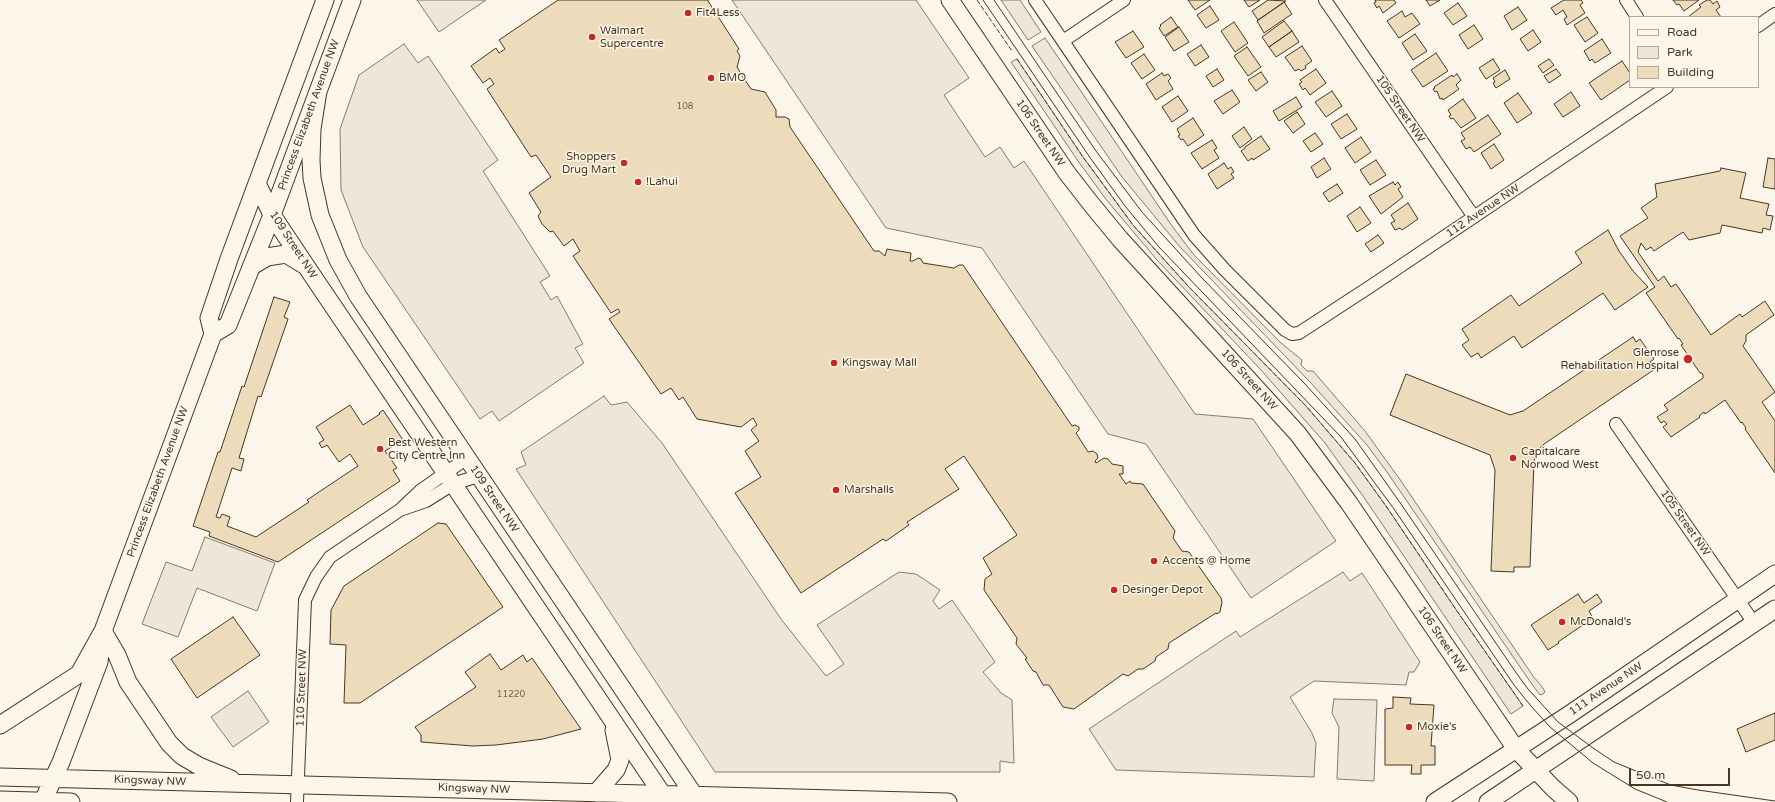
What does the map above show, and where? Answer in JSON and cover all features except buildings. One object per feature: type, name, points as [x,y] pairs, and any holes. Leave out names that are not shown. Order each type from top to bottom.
[{"type":"main road","name":"Princess Elizabeth Avenue NW","points":[[0,725],[79,674],[103,631],[213,334],[210,318],[257,183],[325,0]]},
{"type":"main road","name":"Princess Elizabeth Avenue NW","points":[[213,334],[228,325],[272,215],[352,0]]},
{"type":"main road","name":"106 Street NW","points":[[950,0],[1067,172],[1092,205],[1120,240],[1272,405],[1322,465],[1516,749],[1569,802]]},
{"type":"main road","name":"109 Street NW","points":[[318,91],[312,129],[310,160],[312,178],[320,215],[338,260],[358,296],[695,799]]},
{"type":"main road","name":"109 Street NW","points":[[257,183],[272,215],[665,798]]},
{"type":"main road","points":[[252,266],[267,256],[286,254],[306,266]]},
{"type":"main road","name":"111 Avenue NW","points":[[1435,802],[1577,709],[1775,574]]},
{"type":"main road","points":[[1488,802],[1775,609]]},
{"type":"main road","name":"Princess Elizabeth Avenue NW","points":[[43,801],[55,778],[99,662],[103,631]]},
{"type":"main road","points":[[103,631],[118,655],[128,682],[169,743],[182,756],[199,766],[242,783]]},
{"type":"main road","points":[[596,793],[616,770],[620,760],[618,743],[611,720]]},
{"type":"main road","name":"Kingsway NW","points":[[0,777],[596,793],[695,799],[948,802]]},
{"type":"main road","points":[[0,800],[71,802]]},
{"type":"street","points":[[1035,0],[1063,41],[1124,0]]},
{"type":"street","name":"105 Street NW","points":[[1325,0],[1474,218]]},
{"type":"street","points":[[1626,0],[1636,16]]},
{"type":"street","points":[[1759,25],[1775,14]]},
{"type":"street","name":"112 Avenue NW","points":[[1063,41],[1176,211],[1194,235],[1224,269],[1285,330],[1292,334],[1299,333],[1474,218],[1666,88]]},
{"type":"street","name":"105 Street NW","points":[[1616,424],[1754,623]]},
{"type":"street","name":"110 Street NW","points":[[297,802],[305,600],[316,577],[330,557],[400,510],[420,491],[449,478],[467,458]]},
{"type":"street","points":[[449,478],[478,476]]},
{"type":"green space","points":[[1001,0],[1020,0],[1041,32],[1028,40]]},
{"type":"green space","points":[[1045,38],[1172,226],[1194,255],[1281,343],[1302,360],[1301,365],[1307,371],[1313,371],[1365,431],[1401,481],[1533,676],[1543,688],[1545,692],[1543,694],[1540,695],[1531,683],[1367,445],[1310,382],[1180,247],[1122,177],[1032,46]]},
{"type":"green space","points":[[1017,59],[1083,157],[1133,225],[1188,286],[1306,406],[1355,463],[1523,706],[1511,714],[1363,496],[1325,443],[1261,370],[1157,260],[1105,198],[1011,62]]},
{"type":"shaded area","points":[[417,0],[486,0],[439,32]]},
{"type":"shaded area","points":[[732,0],[916,0],[969,78],[944,95],[985,157],[1000,147],[1014,168],[1024,161],[1195,414],[1253,419],[1336,541],[1251,598],[1146,444],[1108,434],[982,248],[886,228]]},
{"type":"shaded area","points":[[404,44],[418,63],[428,56],[498,160],[483,171],[550,276],[540,282],[551,300],[557,296],[583,344],[575,348],[584,363],[499,421],[492,411],[480,419],[363,247],[341,190],[340,129],[359,75]]},
{"type":"shaded area","points":[[604,396],[611,405],[627,402],[662,443],[781,619],[826,676],[844,664],[817,625],[899,572],[916,574],[940,590],[933,601],[939,609],[952,600],[995,662],[983,672],[1001,693],[1012,700],[1014,763],[1000,761],[1000,772],[715,772],[516,469],[526,465],[521,452]]},
{"type":"shaded area","points":[[205,537],[275,563],[257,611],[197,588],[178,637],[142,624],[166,562],[192,571]]},
{"type":"shaded area","points":[[1343,572],[1350,581],[1362,573],[1420,662],[1414,672],[1409,672],[1406,685],[1314,681],[1290,697],[1312,733],[1316,743],[1314,777],[1116,770],[1089,729],[1236,631],[1240,637]]},
{"type":"shaded area","points":[[248,691],[269,722],[233,747],[211,717]]},
{"type":"shaded area","points":[[1334,699],[1377,700],[1374,781],[1337,779],[1339,727],[1332,713]]},
{"type":"tram line","points":[[983,0],[1091,159],[1125,206],[1159,247],[1341,437],[1394,509],[1514,685],[1531,706],[1550,727],[1593,763],[1635,789],[1667,802]]},
{"type":"tram line","points":[[994,0],[1096,151],[1142,212],[1202,278],[1305,384],[1355,439],[1517,674],[1528,689],[1558,722],[1614,762],[1671,785],[1775,801]]},
{"type":"fence","points":[[977,0],[1012,51]]},
{"type":"fence","points":[[1017,59],[1083,157],[1133,225],[1188,286],[1306,406],[1355,463],[1523,706]]},
{"type":"place","name":"Fit4Less","points":[[688,13]]},
{"type":"place","name":"Walmart Supercentre","points":[[592,37]]},
{"type":"place","name":"BMO","points":[[711,78]]},
{"type":"place","name":"Shoppers Drug Mart","points":[[624,163]]},
{"type":"place","name":"!Lahui","points":[[638,182]]},
{"type":"place","name":"Glenrose Rehabilitation Hospital","points":[[1688,359]]},
{"type":"place","name":"Kingsway Mall","points":[[834,363]]},
{"type":"place","name":"Best Western City Centre Inn","points":[[380,449]]},
{"type":"place","name":"Capitalcare Norwood West","points":[[1513,458]]},
{"type":"place","name":"Marshalls","points":[[836,490]]},
{"type":"place","name":"Accents @ Home","points":[[1154,561]]},
{"type":"place","name":"Desinger Depot","points":[[1114,590]]},
{"type":"place","name":"McDonald's","points":[[1562,622]]},
{"type":"place","name":"Moxie's","points":[[1409,727]]}]
